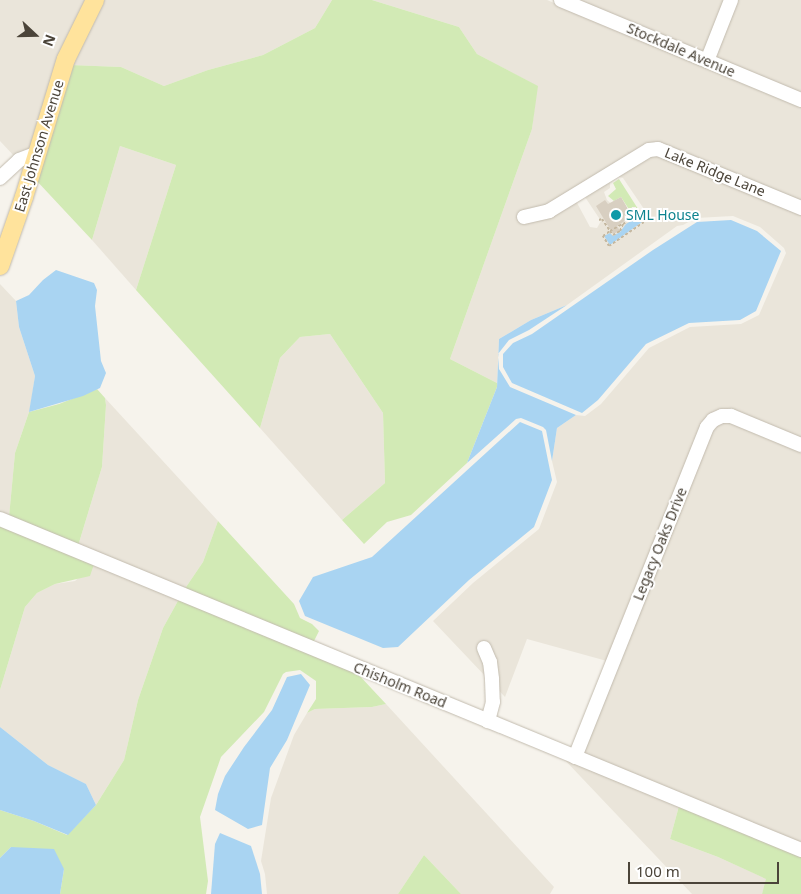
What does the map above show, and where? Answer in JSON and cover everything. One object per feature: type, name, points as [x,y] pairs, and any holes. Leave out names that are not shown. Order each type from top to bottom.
[{"type":"main road","name":"East Johnson Avenue","points":[[0,266],[66,58],[95,0]]},
{"type":"street","name":"Stockdale Avenue","points":[[561,0],[801,100]]},
{"type":"street","points":[[707,61],[731,0]]},
{"type":"street","name":"Lake Ridge Lane","points":[[524,217],[549,211],[649,150],[658,149],[801,208]]},
{"type":"street","points":[[0,178],[19,160],[37,153]]},
{"type":"street","name":"Legacy Oaks Drive","points":[[575,757],[707,427],[713,420],[722,416],[731,416],[801,445]]},
{"type":"street","name":"Chisholm Road","points":[[0,519],[801,850]]},
{"type":"street","points":[[484,648],[490,662],[492,679],[493,702],[488,721]]},
{"type":"path","points":[[639,214],[644,222],[609,246],[603,236],[622,224],[639,214]]},
{"type":"path","points":[[598,220],[602,219],[612,236],[620,231],[622,224]]},
{"type":"shaded area","points":[[0,0],[88,0],[32,149],[15,157],[0,141]]},
{"type":"shaded area","points":[[101,0],[332,0],[315,28],[263,55],[208,70],[164,86],[121,67],[70,65]]},
{"type":"shaded area","points":[[372,0],[547,0],[801,105],[801,202],[667,147],[540,209],[517,213],[520,223],[544,219],[576,201],[590,227],[597,228],[601,221],[585,197],[610,180],[610,188],[604,192],[607,200],[628,218],[636,220],[643,215],[644,209],[623,178],[616,176],[651,155],[657,155],[801,213],[801,439],[721,411],[607,661],[527,639],[505,697],[433,621],[473,583],[539,529],[557,482],[552,461],[557,428],[576,415],[585,416],[601,404],[649,348],[690,327],[741,324],[759,315],[786,253],[784,248],[760,227],[733,216],[696,218],[677,226],[567,305],[531,320],[499,339],[497,383],[450,359],[532,129],[537,86],[477,54],[459,27]]},
{"type":"shaded area","points":[[575,0],[725,0],[704,54]]},
{"type":"shaded area","points":[[737,0],[801,0],[801,94],[714,58]]},
{"type":"shaded area","points":[[120,146],[176,165],[136,290],[92,240]]},
{"type":"shaded area","points":[[0,284],[16,301],[19,327],[35,376],[30,409],[15,453],[9,517],[0,514]]},
{"type":"shaded area","points":[[330,334],[383,413],[385,483],[342,520],[260,428],[280,358],[300,337]]},
{"type":"shaded area","points":[[105,398],[218,521],[203,562],[184,590],[78,546],[102,467]]},
{"type":"shaded area","points":[[730,421],[801,451],[801,845],[582,755],[712,430],[717,424]]},
{"type":"shaded area","points":[[94,564],[179,599],[163,628],[138,700],[124,760],[96,805],[86,784],[48,765],[0,727],[0,690],[25,607],[37,593],[55,584],[75,581]]},
{"type":"shaded area","points":[[386,704],[554,887],[550,894],[461,894],[424,855],[398,894],[267,894],[265,874],[261,861],[271,798],[294,735],[307,713],[315,709],[372,707]]},
{"type":"shaded area","points":[[562,757],[679,806],[670,839],[718,857],[767,879],[762,894],[692,894]]},
{"type":"green space","points":[[332,0],[372,0],[459,27],[477,54],[538,86],[532,129],[450,359],[497,383],[497,387],[467,463],[411,515],[387,522],[364,544],[342,520],[385,483],[383,413],[330,334],[300,337],[280,358],[260,428],[136,290],[176,165],[120,146],[92,240],[35,179],[70,65],[121,67],[164,86],[208,70],[263,55],[315,28]]},
{"type":"green space","points":[[619,179],[640,212],[636,214],[636,207],[632,207],[630,211],[621,197],[614,201],[608,196],[616,189],[613,183]]},
{"type":"green space","points":[[97,389],[105,398],[106,405],[102,467],[78,546],[9,517],[15,453],[29,412],[59,404]]},
{"type":"green space","points":[[218,521],[294,604],[300,618],[312,624],[319,631],[313,643],[184,590],[203,562]]},
{"type":"green space","points":[[0,525],[94,564],[90,576],[55,584],[37,593],[25,607],[0,690]]},
{"type":"green space","points":[[179,599],[357,673],[386,704],[372,707],[315,709],[307,713],[316,699],[316,681],[300,670],[286,672],[283,674],[264,712],[221,757],[200,817],[208,881],[206,894],[60,894],[64,869],[11,847],[0,858],[0,810],[34,821],[67,835],[96,805],[124,760],[138,700],[163,628]]},
{"type":"green space","points":[[679,806],[801,856],[801,894],[762,894],[766,879],[718,857],[670,839]]},
{"type":"green space","points":[[424,855],[461,894],[398,894]]},
{"type":"water","points":[[639,216],[642,222],[610,245],[604,236],[610,233],[613,236],[620,232],[626,224]]},
{"type":"water","points":[[731,220],[757,231],[781,251],[756,311],[740,320],[689,323],[646,344],[598,400],[582,413],[512,383],[503,367],[503,354],[513,343],[532,334],[653,250],[697,222]]},
{"type":"water","points":[[56,270],[94,283],[97,290],[95,306],[101,361],[106,373],[100,388],[83,396],[29,412],[35,376],[19,327],[16,301],[29,295]]},
{"type":"water","points":[[567,305],[529,330],[509,340],[498,353],[499,339],[531,320]]},
{"type":"water","points":[[498,357],[499,369],[510,387],[576,415],[557,428],[552,461],[546,430],[521,418],[516,419],[467,463],[497,387]]},
{"type":"water","points":[[520,422],[542,431],[552,480],[534,527],[469,580],[398,647],[383,648],[305,616],[299,601],[313,577],[372,557]]},
{"type":"water","points":[[301,674],[310,685],[287,740],[270,768],[262,825],[248,829],[215,810],[218,794],[225,776],[272,710],[287,677]]},
{"type":"water","points":[[0,727],[48,765],[86,784],[96,805],[68,835],[0,810]]},
{"type":"water","points":[[220,833],[251,846],[260,874],[262,894],[211,894],[215,844]]},
{"type":"water","points":[[11,847],[54,849],[64,869],[60,894],[0,894],[0,858]]},
{"type":"building","name":"SML House","points":[[621,197],[632,216],[617,226],[620,231],[613,234],[596,206],[605,200],[608,204]]},
{"type":"place","name":"SML House","points":[[616,215]]}]
